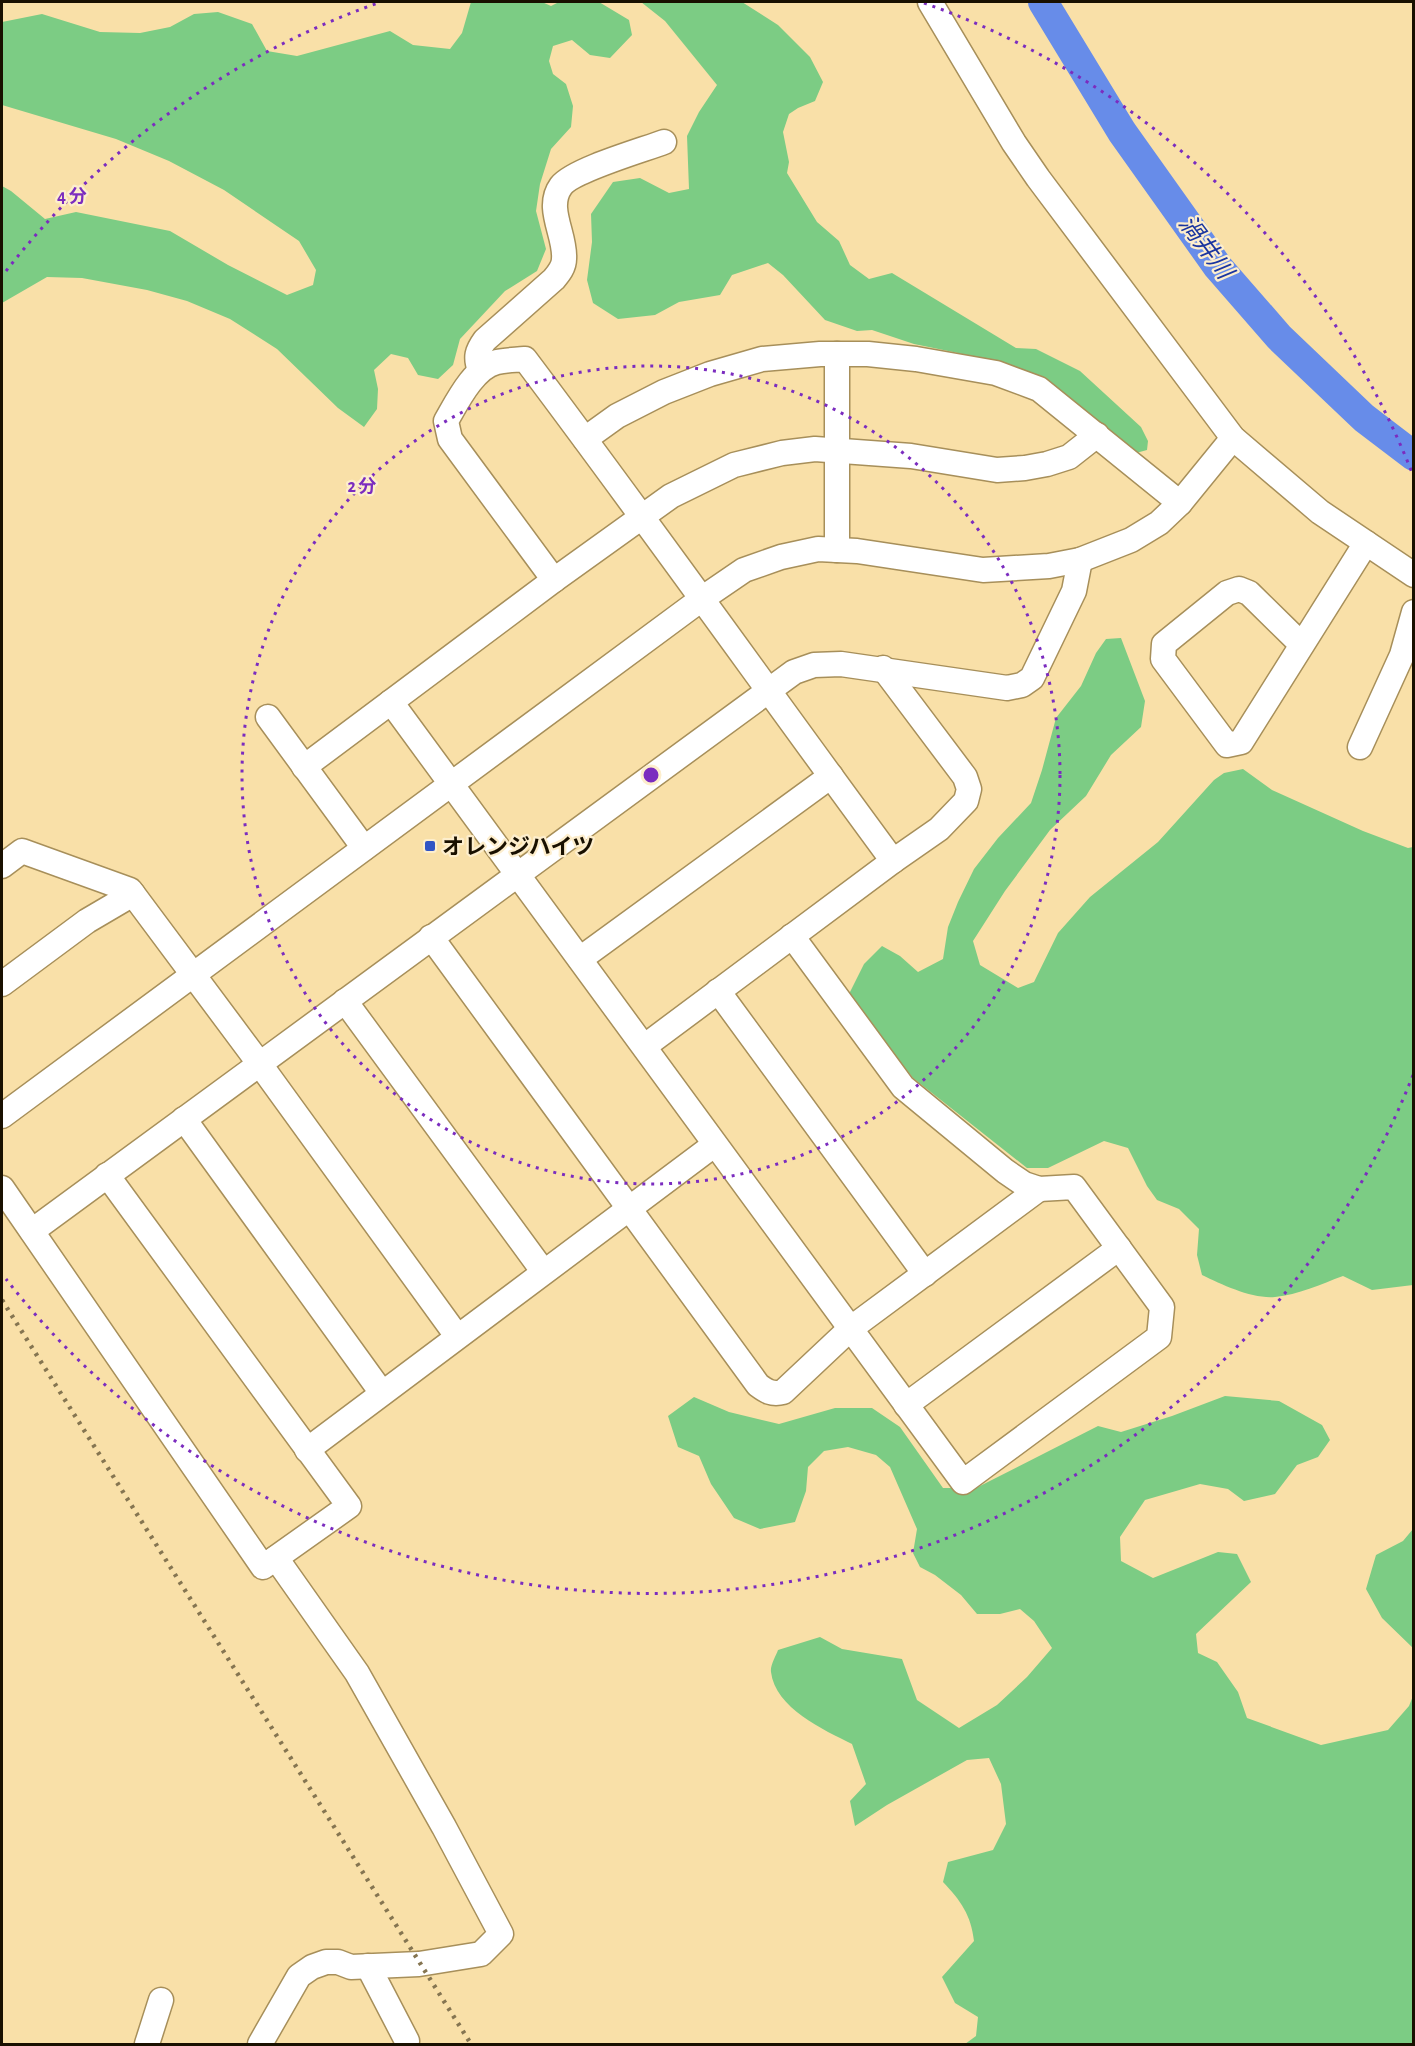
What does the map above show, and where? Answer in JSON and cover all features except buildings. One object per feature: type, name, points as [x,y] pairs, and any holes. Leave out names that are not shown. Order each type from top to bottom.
[{"type":"street","points":[[930,2],[1014,143],[1038,178],[1233,438],[1320,512],[1413,575]]},
{"type":"street","points":[[480,370],[476,361],[477,350],[485,340],[554,279],[562,269],[564,258],[556,215],[556,200],[561,186],[574,176],[664,142]]},
{"type":"street","points":[[837,354],[837,550]]},
{"type":"street","points":[[585,439],[616,416],[664,392],[710,374],[762,359],[868,354],[916,359],[996,373],[1039,389],[1180,503]]},
{"type":"street","points":[[554,580],[450,439],[446,421],[459,398],[480,370],[495,362],[525,359],[703,598],[767,690],[893,861]]},
{"type":"street","points":[[304,767],[670,496],[734,465],[814,449],[911,456],[997,470],[1047,464],[1068,457],[1097,435]]},
{"type":"street","points":[[2,1116],[744,570],[782,557],[818,549],[857,551],[983,570],[1049,566],[1080,560],[1131,540],[1159,523],[1180,503],[1233,438]]},
{"type":"street","points":[[1302,645],[1250,593],[1239,589],[1227,593],[1164,644],[1163,659],[1227,745],[1241,742],[1302,645],[1365,543]]},
{"type":"street","points":[[32,1231],[794,672],[814,665],[841,664],[883,668],[1007,688],[1022,685],[1032,678],[1074,591],[1080,560]]},
{"type":"street","points":[[1360,747],[1402,655],[1413,612]]},
{"type":"street","points":[[645,1046],[939,829],[966,801],[969,789],[965,777],[883,668]]},
{"type":"street","points":[[391,702],[963,1482],[1159,1337],[1162,1307],[1074,1187],[1039,1189],[1024,1184],[903,1087],[792,936]]},
{"type":"street","points":[[268,717],[364,848]]},
{"type":"street","points":[[580,959],[831,776]]},
{"type":"street","points":[[2,866],[22,851],[130,890],[457,1336]]},
{"type":"street","points":[[2,984],[87,921],[133,894]]},
{"type":"street","points":[[431,937],[628,1208],[758,1384],[767,1392],[776,1394],[783,1392],[850,1329],[1039,1189]]},
{"type":"street","points":[[718,991],[925,1274]]},
{"type":"street","points":[[345,1001],[543,1271]]},
{"type":"street","points":[[184,1119],[382,1393]]},
{"type":"street","points":[[307,1450],[714,1144]]},
{"type":"street","points":[[2,1188],[263,1567],[349,1506],[107,1176]]},
{"type":"street","points":[[906,1405],[1119,1248]]},
{"type":"street","points":[[260,2044],[299,1976],[312,1967],[326,1962],[338,1962],[351,1967],[419,1964],[482,1954],[501,1934],[357,1673],[276,1558]]},
{"type":"street","points":[[368,1966],[407,2041]]},
{"type":"street","points":[[147,2044],[161,2000]]},
{"type":"green space","points":[[471,2],[542,2],[551,6],[559,2],[599,2],[629,20],[632,35],[610,58],[590,55],[572,40],[553,46],[549,61],[553,74],[566,84],[573,106],[571,127],[551,149],[540,184],[536,211],[546,249],[537,271],[505,291],[460,339],[453,365],[438,379],[418,375],[408,358],[391,354],[374,370],[378,389],[377,409],[364,427],[338,408],[277,349],[230,319],[187,301],[147,290],[82,278],[47,277],[2,303],[2,186],[45,219],[76,212],[170,231],[228,265],[287,295],[313,285],[316,270],[299,241],[224,190],[169,161],[116,139],[2,105],[2,22],[42,14],[100,32],[140,33],[170,27],[194,14],[218,12],[252,24],[267,51],[297,56],[390,31],[413,45],[450,49],[462,33]]},
{"type":"green space","points":[[641,2],[742,2],[778,25],[810,57],[823,82],[815,101],[789,114],[783,132],[789,162],[787,173],[817,222],[839,241],[850,265],[869,279],[892,273],[1016,348],[1036,349],[1080,371],[1141,427],[1148,441],[1147,450],[1136,453],[1044,378],[958,353],[914,344],[872,330],[857,331],[825,320],[783,275],[768,263],[732,275],[720,295],[679,302],[655,315],[618,319],[593,303],[587,280],[592,242],[591,214],[613,182],[640,178],[669,193],[689,189],[687,136],[699,112],[717,85],[665,21]]},
{"type":"green space","points":[[1121,638],[1145,701],[1141,727],[1111,755],[1086,796],[1050,830],[1005,891],[973,941],[980,965],[1018,988],[1034,982],[1058,933],[1090,897],[1158,842],[1214,780],[1224,773],[1243,769],[1272,790],[1363,831],[1408,848],[1413,847],[1413,1285],[1372,1290],[1343,1276],[1292,1294],[1266,1297],[1238,1290],[1202,1275],[1197,1255],[1199,1229],[1179,1209],[1157,1200],[1147,1186],[1128,1148],[1104,1141],[1048,1168],[1027,1168],[913,1078],[848,996],[864,964],[882,946],[900,956],[918,972],[943,959],[948,927],[974,869],[998,838],[1031,803],[1056,718],[1081,686],[1096,653],[1106,639]]},
{"type":"green space","points":[[1225,1396],[1279,1401],[1322,1425],[1330,1440],[1318,1457],[1297,1465],[1275,1494],[1244,1501],[1228,1489],[1200,1484],[1145,1500],[1120,1537],[1121,1561],[1153,1578],[1218,1552],[1237,1554],[1251,1582],[1196,1634],[1198,1653],[1217,1662],[1238,1692],[1247,1718],[1321,1745],[1388,1730],[1409,1706],[1413,1696],[1413,2044],[965,2044],[976,2036],[978,2017],[955,2003],[942,1977],[974,1941],[964,1909],[943,1882],[948,1862],[993,1850],[1006,1824],[1001,1784],[989,1758],[967,1760],[887,1805],[855,1826],[850,1801],[866,1784],[852,1744],[815,1725],[791,1707],[774,1685],[771,1666],[778,1650],[820,1637],[842,1649],[902,1659],[917,1700],[959,1728],[997,1705],[1027,1677],[1052,1648],[1034,1621],[1020,1609],[1000,1614],[977,1614],[961,1595],[935,1575],[920,1567],[913,1553],[917,1529],[890,1467],[876,1455],[848,1447],[824,1451],[808,1467],[806,1491],[795,1522],[760,1529],[734,1518],[711,1484],[699,1456],[678,1447],[668,1416],[694,1397],[729,1412],[779,1424],[835,1408],[872,1408],[900,1427],[943,1488],[976,1488],[1098,1426],[1121,1432]]},
{"type":"green space","points":[[1413,1529],[1413,1648],[1382,1618],[1366,1589],[1376,1555],[1403,1541]]},
{"type":"waterway","name":"渦井川","points":[[1043,2],[1122,132],[1218,267],[1279,337],[1364,418],[1414,456]]},
{"type":"railway","points":[[2,1300],[471,2044]]},
{"type":"place","name":"オレンジハイツ","points":[[430,846]]}]
